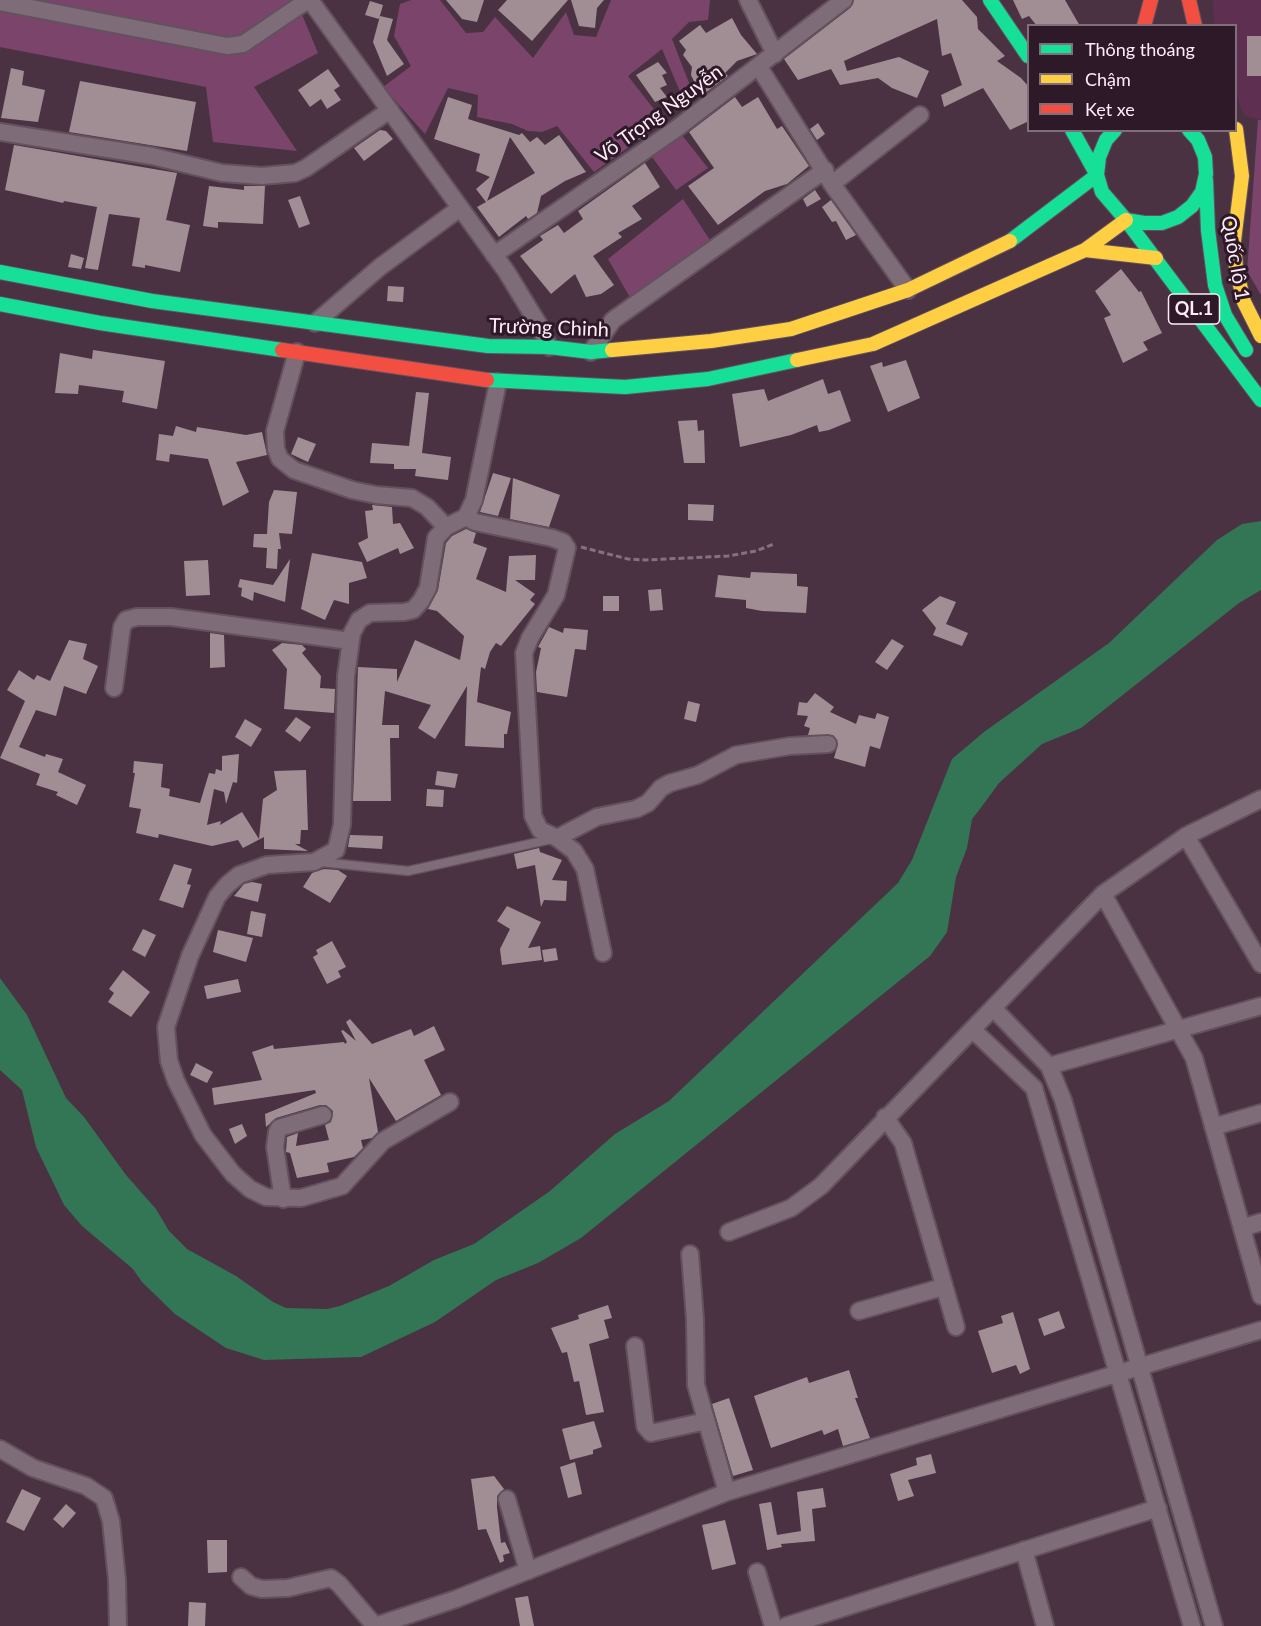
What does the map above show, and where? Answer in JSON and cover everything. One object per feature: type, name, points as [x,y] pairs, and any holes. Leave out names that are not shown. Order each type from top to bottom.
[{"type":"main road","points":[[990,0],[1027,53]]},
{"type":"main road","points":[[1145,24],[1151,0]]},
{"type":"main road","points":[[1179,18],[1182,0]]},
{"type":"main road","points":[[1189,0],[1195,24]]},
{"type":"main road","points":[[1073,132],[1098,175]]},
{"type":"main road","points":[[1236,132],[1242,176],[1234,241],[1236,268],[1244,302],[1259,327]]},
{"type":"main road","points":[[1098,175],[1099,157],[1110,134]]},
{"type":"main road","name":"QL.1","points":[[1194,134],[1205,157],[1206,174]]},
{"type":"main road","points":[[0,304],[100,323],[498,382],[625,387],[708,380],[873,344],[925,323],[1084,250],[1126,220],[1162,223],[1178,217],[1192,206],[1202,192],[1206,174]]},
{"type":"main road","name":"Quốc lộ 1","points":[[1206,174],[1208,230],[1215,285],[1225,315],[1255,365]]},
{"type":"main road","name":"QL.1","points":[[1098,175],[1102,192],[1156,258],[1261,400]]},
{"type":"main road","name":"Trường Chinh","points":[[0,272],[152,301],[488,346],[549,347],[591,352],[711,341],[791,329],[908,290],[1012,240],[1098,175]]},
{"type":"main road","points":[[1084,250],[1156,258]]},
{"type":"main road","points":[[908,290],[925,323]]},
{"type":"main road","points":[[549,347],[549,384]]},
{"type":"street","points":[[0,2],[227,46],[243,44],[309,0],[494,255],[527,303],[549,347]]},
{"type":"street","points":[[748,0],[775,54]]},
{"type":"street","name":"Võ Trọng Nguyễn","points":[[494,255],[612,174],[759,67],[844,0]]},
{"type":"street","points":[[759,67],[828,177],[908,290]]},
{"type":"street","points":[[0,132],[152,156],[222,173],[284,175],[295,173],[318,162],[390,110]]},
{"type":"street","points":[[591,352],[613,320],[920,116]]},
{"type":"street","points":[[315,323],[380,267],[460,208]]},
{"type":"street","points":[[297,352],[275,431],[276,449],[280,459],[294,470],[352,489],[376,495],[412,498],[427,507],[446,527]]},
{"type":"street","points":[[450,1102],[383,1141],[342,1186],[310,1196],[283,1199],[266,1197],[250,1189],[232,1174],[213,1150],[176,1081],[170,1061],[166,1027],[190,956],[217,897],[227,885],[238,875],[267,865],[314,862],[336,850],[340,842],[346,675],[350,641],[359,620],[370,613],[414,610],[421,601],[428,588],[436,538],[446,527],[466,517],[478,487],[498,382]]},
{"type":"street","points":[[466,517],[475,522],[552,538],[563,542],[567,548],[561,584],[530,638],[524,663],[532,767],[533,816],[540,830],[557,838],[574,851],[585,869],[603,953]]},
{"type":"street","points":[[114,688],[122,627],[126,620],[136,617],[171,617],[350,641]]},
{"type":"street","points":[[557,838],[597,817],[636,809],[648,803],[661,788],[670,783],[698,775],[736,755],[790,746],[828,744]]},
{"type":"street","points":[[729,1232],[791,1208],[821,1186],[885,1117],[994,1009],[1103,894],[1186,836],[1261,799]]},
{"type":"street","points":[[1186,836],[1261,964]]},
{"type":"street","points":[[1103,894],[1194,1058],[1261,1296]]},
{"type":"street","points":[[1049,1066],[1261,1006]]},
{"type":"street","points":[[994,1009],[1049,1066],[1063,1100],[1214,1626]]},
{"type":"street","points":[[973,1030],[1034,1088],[1192,1626]]},
{"type":"street","points":[[1213,1127],[1261,1113]]},
{"type":"street","points":[[283,1199],[275,1147],[277,1132],[279,1128],[323,1115]]},
{"type":"street","points":[[885,1117],[903,1143],[956,1327]]},
{"type":"street","points":[[1242,1228],[1261,1222]]},
{"type":"street","points":[[690,1254],[695,1319],[696,1385],[727,1492]]},
{"type":"street","points":[[859,1311],[943,1287]]},
{"type":"street","points":[[241,1577],[251,1586],[262,1589],[288,1588],[331,1578],[339,1584],[375,1626],[456,1599],[727,1492],[1261,1330]]},
{"type":"street","points":[[635,1346],[645,1426],[651,1433],[706,1421]]},
{"type":"street","points":[[0,1449],[33,1468],[86,1486],[104,1498],[108,1507],[114,1544],[118,1626]]},
{"type":"street","points":[[507,1499],[528,1571]]},
{"type":"street","points":[[786,1626],[1158,1508]]},
{"type":"street","points":[[1024,1550],[1045,1626]]},
{"type":"street","points":[[758,1572],[773,1626]]},
{"type":"lane","points":[[314,862],[408,871],[557,838]]},
{"type":"path","points":[[567,548],[586,547],[628,559],[655,559],[742,555],[774,544]]},
{"type":"shaded area","points":[[0,0],[296,0],[318,53],[254,87],[297,151],[213,142],[206,87],[0,47]]},
{"type":"shaded area","points":[[411,0],[440,0],[466,33],[483,32],[495,17],[533,58],[566,12],[574,35],[596,37],[611,0],[710,0],[708,20],[689,22],[672,39],[691,88],[681,94],[662,49],[628,76],[664,122],[594,172],[557,126],[542,132],[528,131],[512,124],[477,117],[478,95],[448,88],[425,134],[383,87],[411,66],[394,36],[400,4]]},
{"type":"shaded area","points":[[1213,0],[1261,0],[1261,120],[1244,116],[1237,98],[1237,24],[1214,24]]},
{"type":"shaded area","points":[[1258,120],[1261,120],[1261,295],[1247,271]]},
{"type":"shaded area","points":[[682,135],[708,168],[676,190],[652,157]]},
{"type":"shaded area","points":[[683,199],[712,243],[632,301],[608,259]]},
{"type":"shaded area","points":[[1261,521],[1261,590],[1239,603],[1081,728],[1042,744],[999,783],[972,819],[967,848],[956,877],[947,932],[930,956],[581,1238],[538,1263],[496,1280],[435,1322],[361,1357],[264,1360],[226,1348],[175,1314],[142,1282],[133,1269],[82,1226],[64,1205],[36,1147],[22,1090],[0,1070],[0,978],[27,1015],[66,1098],[84,1117],[126,1175],[156,1209],[169,1231],[187,1249],[236,1276],[273,1302],[286,1308],[327,1309],[340,1306],[389,1286],[434,1260],[474,1244],[550,1191],[615,1134],[669,1101],[898,883],[912,860],[952,759],[984,732],[1109,643],[1217,540],[1242,524]]},
{"type":"building","points":[[446,0],[484,0],[477,22],[462,19]]},
{"type":"building","points":[[507,0],[568,0],[532,41],[498,10]]},
{"type":"building","points":[[571,0],[604,0],[597,8],[595,28],[579,26]]},
{"type":"building","points":[[854,0],[962,0],[977,17],[978,29],[1005,56],[997,61],[1027,85],[1027,122],[1010,130],[983,88],[944,107],[941,95],[962,85],[951,53],[942,56],[937,19],[844,61],[847,71],[899,57],[929,71],[917,98],[892,88],[878,78],[840,85],[831,69],[798,80],[784,59],[850,8]]},
{"type":"building","points":[[1013,0],[1065,0],[1079,24],[1035,24],[1029,16],[1022,19]]},
{"type":"building","points":[[370,1],[383,5],[379,19],[365,15]]},
{"type":"building","points":[[380,16],[393,19],[387,40],[404,64],[387,76],[373,42]]},
{"type":"building","points":[[732,18],[741,35],[757,54],[737,61],[725,73],[728,76],[701,96],[691,75],[692,67],[683,55],[686,50],[679,41],[700,25],[706,33]]},
{"type":"building","points":[[1247,36],[1261,36],[1261,76],[1247,76]]},
{"type":"building","points":[[658,62],[667,73],[662,75],[667,85],[660,88],[667,97],[655,102],[636,75]]},
{"type":"building","points":[[11,68],[24,71],[22,85],[45,90],[38,122],[1,118]]},
{"type":"building","points":[[328,69],[340,86],[334,90],[341,100],[327,109],[321,99],[310,107],[298,90]]},
{"type":"building","points":[[80,81],[196,102],[187,151],[69,132]]},
{"type":"building","points":[[448,97],[472,105],[468,119],[519,135],[522,133],[530,142],[537,137],[545,145],[559,135],[586,172],[565,181],[541,196],[537,213],[528,219],[526,216],[499,237],[477,207],[486,202],[476,189],[490,177],[476,171],[480,154],[434,139]],"holes":[[[510,137],[535,173],[487,201]]]},
{"type":"building","points":[[735,97],[742,107],[758,97],[777,129],[782,126],[809,166],[787,184],[765,191],[718,225],[688,186],[714,168],[689,132]]},
{"type":"building","points":[[818,123],[825,134],[817,140],[810,129]]},
{"type":"building","points":[[380,130],[386,131],[393,139],[364,161],[354,148]]},
{"type":"building","points":[[14,145],[177,173],[166,220],[190,225],[180,272],[145,265],[145,268],[132,266],[140,218],[109,214],[98,270],[85,268],[97,207],[64,201],[63,203],[5,190]]},
{"type":"building","points":[[645,163],[660,187],[632,206],[642,219],[618,233],[622,237],[593,256],[614,285],[601,294],[586,297],[575,274],[551,294],[520,256],[543,240],[540,236],[558,225],[564,233],[583,219],[578,211]]},
{"type":"building","points":[[209,186],[244,190],[244,186],[265,186],[263,224],[218,222],[218,228],[203,226]]},
{"type":"building","points":[[815,190],[821,199],[807,207],[803,199]]},
{"type":"building","points":[[300,196],[310,224],[299,228],[288,200]]},
{"type":"building","points":[[831,200],[856,235],[846,240],[836,221],[832,222],[822,207]]},
{"type":"building","points":[[71,254],[84,258],[81,269],[68,267]]},
{"type":"building","points":[[1121,269],[1139,292],[1141,291],[1162,333],[1143,342],[1148,350],[1123,363],[1104,318],[1111,315],[1095,291]]},
{"type":"building","points":[[388,286],[404,287],[403,302],[387,301]]},
{"type":"building","points":[[93,350],[165,361],[157,409],[122,402],[124,391],[79,385],[78,394],[55,393],[60,353],[92,359]]},
{"type":"building","points":[[906,360],[920,398],[888,412],[870,366],[882,362],[883,367]]},
{"type":"building","points":[[823,379],[828,394],[840,390],[851,421],[819,432],[817,425],[791,435],[740,447],[732,394],[764,389],[768,401]]},
{"type":"building","points":[[416,392],[429,393],[422,453],[451,457],[448,480],[415,476],[416,469],[394,469],[394,464],[370,463],[372,443],[409,446]]},
{"type":"building","points":[[697,420],[698,431],[704,430],[705,463],[684,463],[678,421]]},
{"type":"building","points":[[176,426],[196,432],[197,427],[246,435],[262,432],[267,455],[236,462],[249,492],[223,506],[208,459],[170,454],[169,462],[156,460],[159,434],[173,436]]},
{"type":"building","points":[[298,437],[316,444],[308,462],[291,454]]},
{"type":"building","points":[[493,473],[511,478],[498,516],[480,512]]},
{"type":"building","points":[[513,478],[560,495],[549,527],[510,519]]},
{"type":"building","points":[[274,490],[297,492],[292,534],[279,533],[281,549],[278,549],[277,569],[266,568],[267,548],[253,547],[254,534],[267,534],[269,502]]},
{"type":"building","points":[[688,504],[714,505],[713,521],[688,520]]},
{"type":"building","points":[[372,505],[392,507],[393,524],[400,523],[414,548],[400,554],[398,548],[367,562],[358,543],[368,538],[365,511],[373,510]]},
{"type":"building","points":[[466,529],[476,533],[473,543],[487,548],[476,579],[506,592],[509,556],[536,555],[535,580],[515,580],[535,594],[530,600],[535,604],[501,646],[496,643],[490,652],[485,669],[481,667],[477,702],[511,712],[507,734],[504,734],[504,748],[465,746],[467,686],[435,739],[418,728],[431,705],[385,691],[382,725],[399,725],[399,738],[390,738],[391,801],[353,801],[358,667],[397,669],[397,682],[415,640],[460,660],[464,636],[437,611],[428,609],[438,590],[446,543],[452,536]]},
{"type":"building","points":[[312,553],[362,562],[367,578],[349,583],[349,604],[334,600],[325,620],[301,609]]},
{"type":"building","points":[[290,559],[285,602],[254,592],[253,601],[241,596],[242,588],[238,587],[240,579],[273,585]]},
{"type":"building","points":[[208,560],[210,595],[186,596],[184,561]]},
{"type":"building","points":[[751,572],[797,574],[797,586],[808,587],[806,613],[762,611],[746,608],[746,600],[715,597],[718,575],[750,578]]},
{"type":"building","points":[[661,589],[663,610],[650,611],[648,590]]},
{"type":"building","points":[[603,596],[619,596],[619,611],[603,611]]},
{"type":"building","points":[[940,596],[956,602],[946,624],[968,633],[962,646],[933,635],[936,628],[922,610]]},
{"type":"building","points":[[549,627],[563,633],[564,628],[588,630],[586,650],[575,649],[567,697],[537,692],[536,672],[541,648],[538,647]]},
{"type":"building","points":[[210,633],[224,635],[225,667],[210,668]]},
{"type":"building","points":[[892,639],[904,646],[887,670],[875,662]]},
{"type":"building","points":[[69,640],[87,644],[83,659],[98,666],[86,694],[64,686],[56,716],[36,710],[19,747],[45,757],[46,754],[63,759],[58,772],[86,785],[77,805],[56,795],[58,792],[36,785],[40,774],[0,758],[25,701],[7,690],[19,670],[34,680],[37,675],[50,681]]},
{"type":"building","points":[[282,643],[302,645],[306,649],[302,653],[321,676],[320,688],[335,689],[334,713],[284,709],[287,669],[272,650]]},
{"type":"building","points":[[815,693],[834,707],[830,712],[856,724],[859,715],[875,719],[877,713],[889,717],[880,749],[870,746],[865,767],[834,758],[838,744],[833,735],[808,735],[810,728],[804,726],[808,716],[797,715],[799,702],[807,703]]},
{"type":"building","points":[[688,701],[700,704],[696,722],[684,719]]},
{"type":"building","points":[[296,717],[311,727],[300,742],[285,731]]},
{"type":"building","points":[[245,719],[262,729],[251,747],[235,737]]},
{"type":"building","points":[[239,754],[237,783],[233,782],[226,804],[224,792],[214,789],[207,825],[221,821],[220,825],[242,812],[259,839],[263,799],[277,790],[274,771],[306,770],[308,830],[301,830],[300,844],[295,844],[308,851],[264,849],[264,837],[243,848],[238,840],[212,846],[159,834],[158,838],[136,833],[141,809],[129,807],[135,773],[133,773],[134,761],[163,764],[161,787],[170,789],[169,796],[200,803],[209,773],[215,774],[216,769],[222,771],[222,756]]},
{"type":"building","points":[[437,771],[458,774],[455,788],[435,785]]},
{"type":"building","points":[[427,789],[444,790],[443,807],[426,806]]},
{"type":"building","points":[[350,835],[383,836],[382,849],[348,847]]},
{"type":"building","points":[[539,848],[540,852],[562,860],[552,880],[567,881],[566,901],[544,900],[541,907],[535,865],[517,869],[514,854]]},
{"type":"building","points":[[174,864],[192,869],[187,884],[191,885],[183,908],[159,900]]},
{"type":"building","points":[[324,869],[338,870],[347,876],[330,903],[303,887],[312,873]]},
{"type":"building","points":[[252,882],[262,884],[258,902],[234,896],[244,884]]},
{"type":"building","points":[[507,906],[541,922],[528,948],[540,946],[542,960],[502,965],[500,949],[510,929],[497,921]]},
{"type":"building","points":[[251,911],[266,914],[262,937],[247,934]]},
{"type":"building","points":[[143,929],[156,935],[145,957],[132,950]]},
{"type":"building","points":[[218,930],[253,938],[246,962],[213,952]]},
{"type":"building","points":[[332,941],[346,967],[338,971],[341,977],[327,984],[313,957],[318,954],[316,950]]},
{"type":"building","points":[[556,948],[558,960],[544,962],[542,950]]},
{"type":"building","points":[[123,970],[150,992],[131,1017],[108,1002],[114,993],[109,989]]},
{"type":"building","points":[[238,979],[241,992],[207,999],[204,986]]},
{"type":"building","points":[[350,1019],[372,1044],[411,1029],[414,1036],[434,1026],[445,1050],[424,1060],[441,1095],[396,1121],[369,1078],[378,1132],[372,1138],[361,1140],[363,1148],[354,1157],[327,1163],[329,1172],[297,1178],[290,1153],[286,1152],[287,1137],[298,1133],[296,1146],[329,1140],[325,1125],[331,1122],[333,1111],[326,1105],[320,1105],[276,1118],[266,1127],[265,1114],[316,1093],[315,1090],[214,1105],[212,1088],[262,1080],[252,1052],[273,1045],[274,1049],[344,1042],[345,1044],[347,1042],[341,1031],[343,1030],[356,1041],[346,1022]]},
{"type":"building","points":[[196,1063],[213,1072],[207,1083],[190,1075]]},
{"type":"building","points":[[242,1124],[247,1136],[235,1144],[229,1129]]},
{"type":"building","points":[[608,1305],[612,1318],[604,1320],[609,1338],[589,1344],[604,1412],[586,1415],[579,1381],[574,1382],[567,1352],[562,1353],[551,1328],[579,1319],[578,1315]]},
{"type":"building","points":[[1059,1311],[1065,1328],[1044,1336],[1038,1319]]},
{"type":"building","points":[[1013,1312],[1030,1369],[1020,1374],[1016,1365],[992,1373],[978,1331],[1003,1323],[1001,1316]]},
{"type":"building","points":[[849,1370],[858,1398],[855,1398],[870,1438],[843,1446],[838,1429],[824,1435],[822,1430],[771,1448],[754,1396],[807,1377],[809,1383]]},
{"type":"building","points":[[729,1398],[753,1470],[733,1476],[712,1404]]},
{"type":"building","points":[[594,1421],[602,1447],[593,1450],[593,1454],[570,1460],[562,1429]]},
{"type":"building","points":[[931,1454],[936,1473],[908,1480],[914,1496],[898,1501],[890,1474],[917,1465],[916,1458]]},
{"type":"building","points":[[575,1462],[582,1494],[568,1498],[560,1467]]},
{"type":"building","points":[[494,1476],[504,1489],[497,1496],[497,1507],[501,1543],[505,1542],[510,1553],[503,1555],[504,1561],[500,1563],[486,1529],[478,1530],[471,1479]]},
{"type":"building","points":[[823,1488],[826,1507],[812,1509],[815,1541],[781,1544],[782,1547],[767,1550],[759,1504],[771,1502],[777,1535],[801,1531],[797,1492]]},
{"type":"building","points":[[22,1489],[41,1498],[24,1531],[6,1522]]},
{"type":"building","points":[[66,1504],[76,1513],[63,1528],[53,1519]]},
{"type":"building","points":[[725,1520],[736,1564],[712,1570],[702,1525]]},
{"type":"building","points":[[207,1540],[227,1540],[227,1572],[208,1573]]},
{"type":"building","points":[[528,1596],[534,1626],[520,1626],[515,1598]]},
{"type":"building","points":[[189,1602],[206,1603],[205,1626],[188,1626]]},
{"type":"traffic: fast","points":[[990,0],[1027,55]]},
{"type":"traffic: fast","points":[[1073,132],[1097,175]]},
{"type":"traffic: fast","points":[[1113,132],[1106,140],[1099,157],[1097,175],[1102,192],[1126,220],[1144,223],[1162,223],[1178,217],[1192,206],[1202,192],[1206,174],[1205,157],[1198,140],[1191,132]]},
{"type":"traffic: fast","points":[[1010,241],[1097,175]]},
{"type":"traffic: fast","points":[[1206,180],[1208,230],[1215,285],[1225,315],[1246,350]]},
{"type":"traffic: fast","points":[[1126,220],[1261,400]]},
{"type":"traffic: fast","points":[[0,272],[152,301],[488,346],[549,347],[591,352],[612,350]]},
{"type":"traffic: fast","points":[[0,304],[100,323],[282,350]]},
{"type":"traffic: fast","points":[[487,380],[625,387],[708,379],[797,360]]},
{"type":"traffic: slow","points":[[1236,132],[1242,176],[1234,241],[1236,268],[1244,302],[1261,336]]},
{"type":"traffic: slow","points":[[797,360],[873,344],[1085,250],[1126,220]]},
{"type":"traffic: slow","points":[[612,350],[711,341],[791,329],[908,290],[1010,241]]},
{"type":"traffic: slow","points":[[1085,250],[1156,258]]},
{"type":"traffic: jam","points":[[1145,24],[1151,0]]},
{"type":"traffic: jam","points":[[1189,0],[1195,24]]},
{"type":"traffic: jam","points":[[282,350],[487,380]]}]
